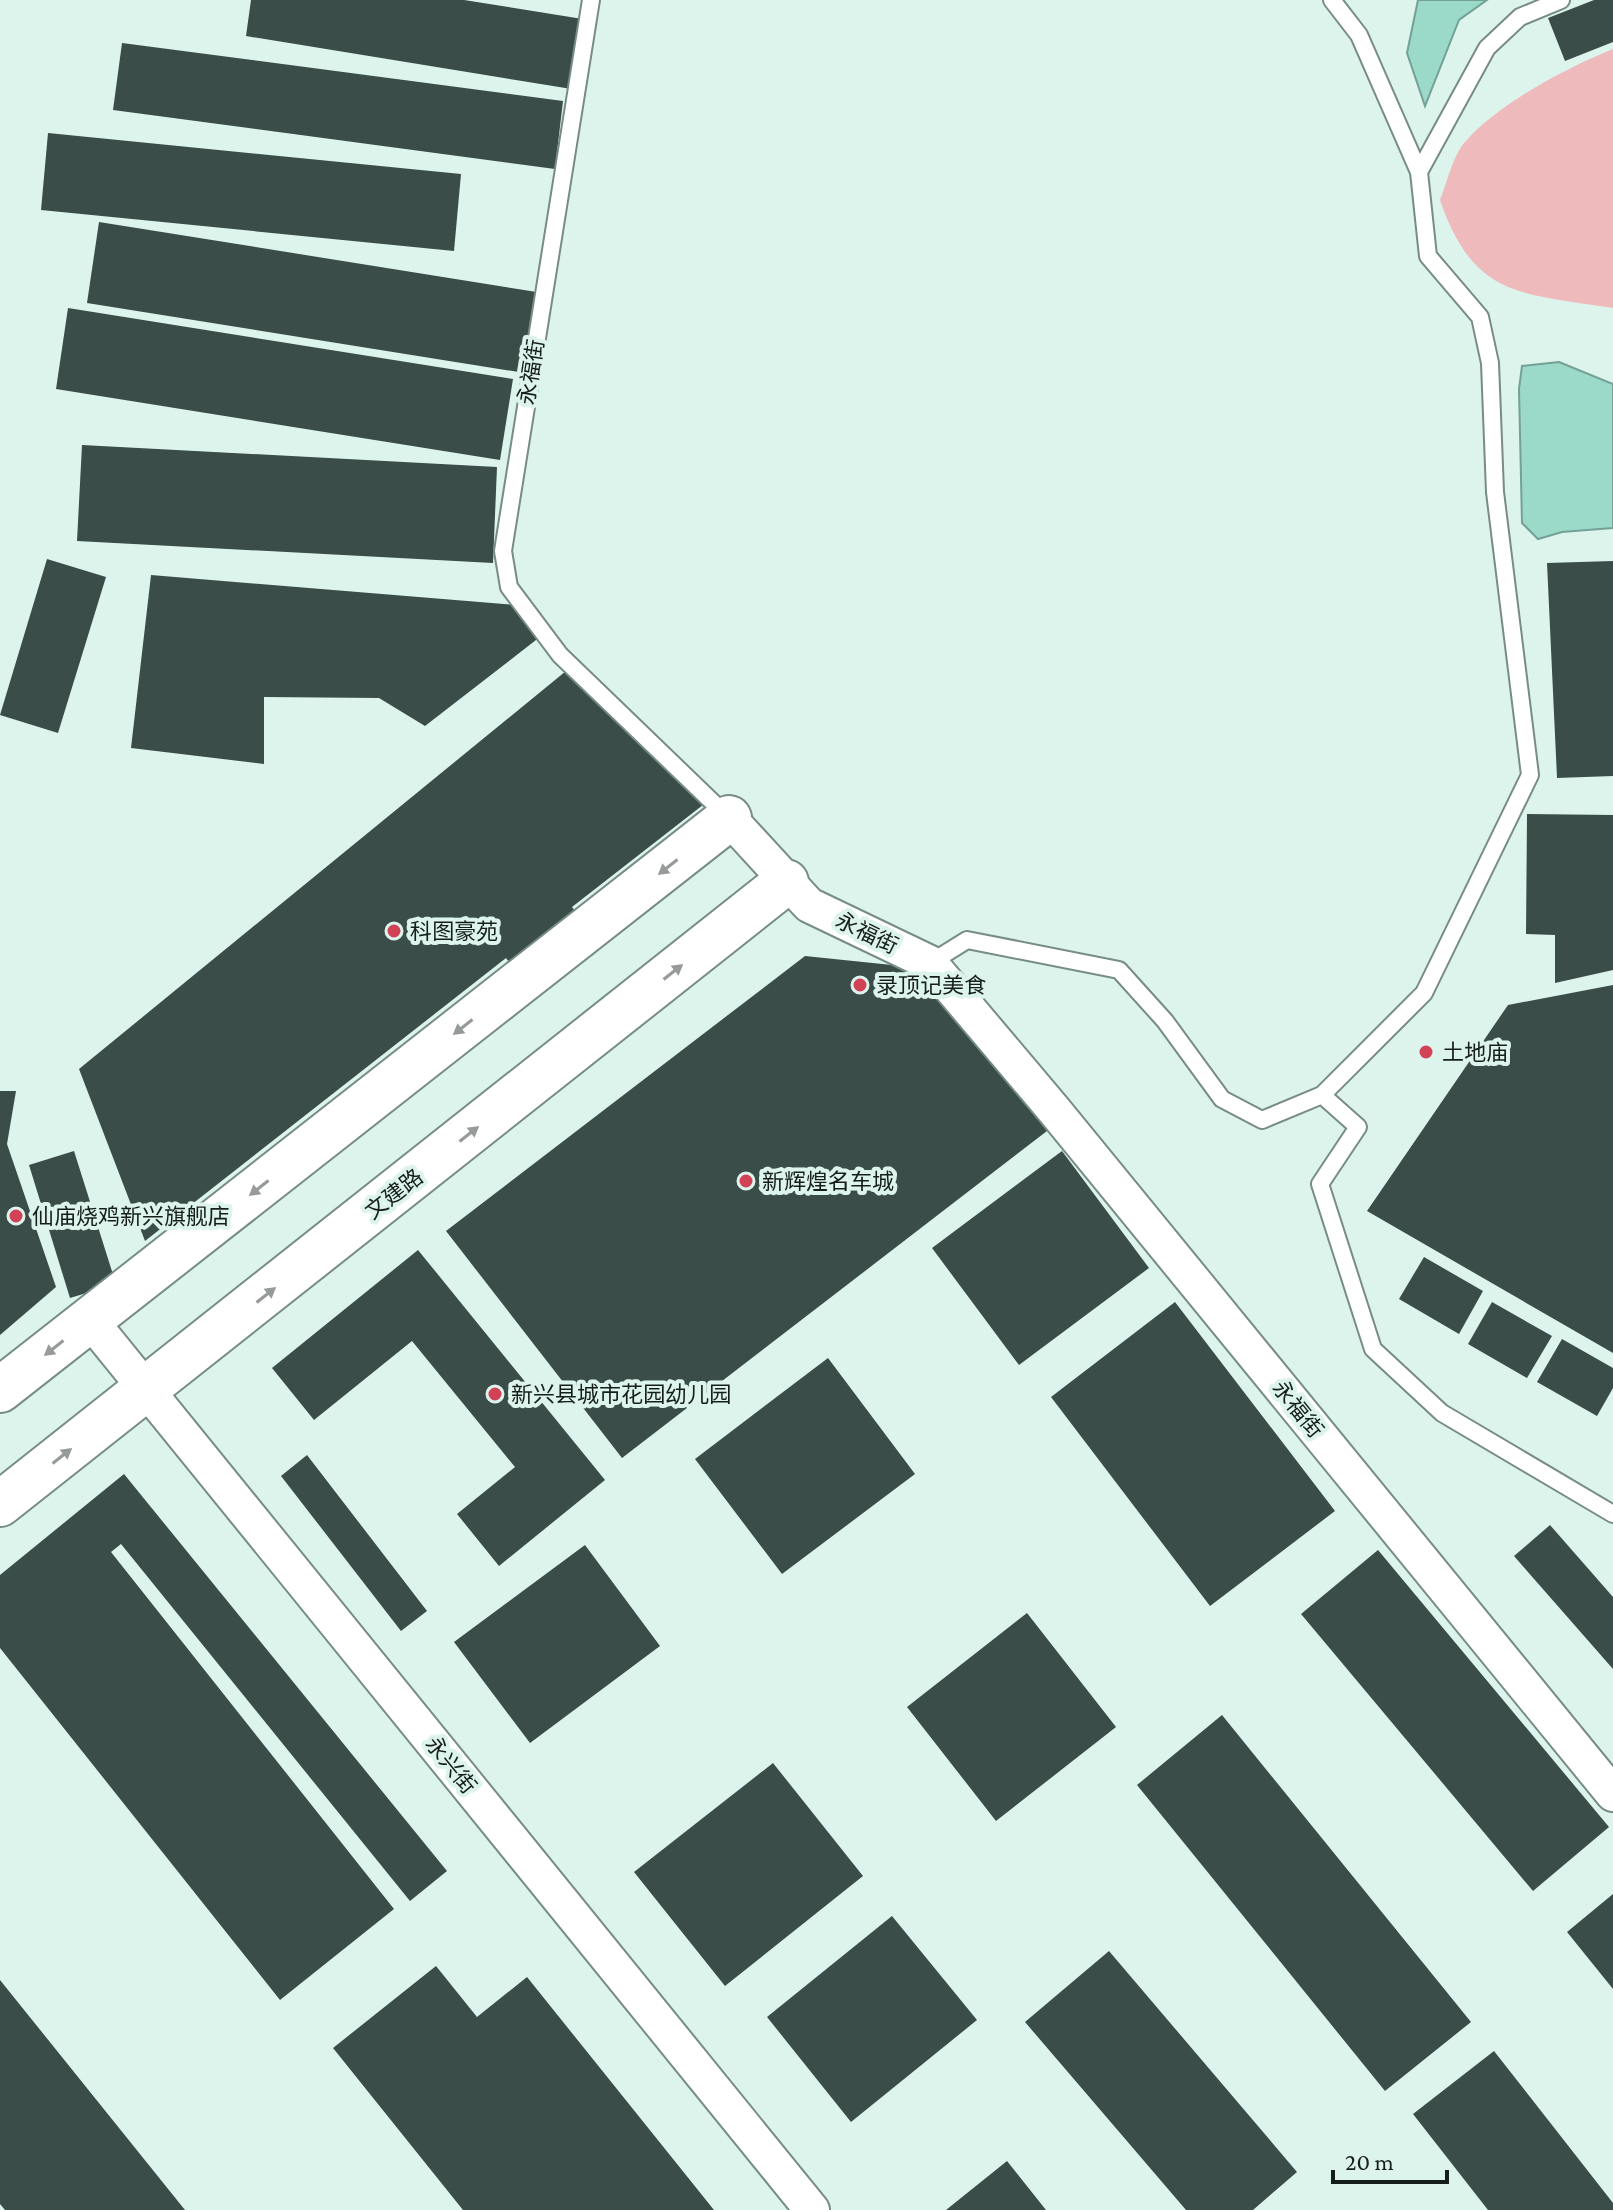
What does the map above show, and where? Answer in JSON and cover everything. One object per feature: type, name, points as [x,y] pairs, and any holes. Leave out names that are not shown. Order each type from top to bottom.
[{"type":"main road","points":[[0,1390],[729,818]]},
{"type":"main road","name":"文建路","points":[[0,1504],[786,882]]},
{"type":"street","name":"永福街","points":[[729,818],[809,905],[930,963],[1054,1110],[1613,1794]]},
{"type":"street","name":"永兴街","points":[[90,1320],[812,2210]]},
{"type":"lane","name":"永福街","points":[[591,0],[505,535],[509,587],[560,655],[729,818]]},
{"type":"lane","points":[[930,963],[967,940],[1119,970],[1165,1021],[1222,1099],[1262,1120],[1322,1095],[1424,993],[1530,775],[1495,492],[1490,363],[1480,317],[1428,256],[1419,172],[1359,35],[1332,0]]},
{"type":"lane","points":[[1419,172],[1487,48],[1520,17],[1561,0]]},
{"type":"lane","points":[[1322,1095],[1358,1127],[1320,1184],[1373,1349],[1442,1413],[1613,1514]]},
{"type":"shaded area","points":[[1418,0],[1487,0],[1459,20],[1425,106],[1407,53]]},
{"type":"shaded area","points":[[1613,49],[1613,308],[1552,299],[1505,286],[1486,274],[1469,257],[1453,232],[1440,200],[1457,154],[1479,128],[1514,101],[1554,77]]},
{"type":"shaded area","points":[[1559,362],[1613,384],[1613,528],[1562,532],[1538,539],[1522,523],[1519,389],[1522,366]]},
{"type":"building","points":[[251,0],[464,0],[595,21],[584,91],[246,36]]},
{"type":"building","points":[[1594,0],[1613,0],[1613,42],[1565,61],[1548,18]]},
{"type":"building","points":[[122,43],[563,101],[555,169],[113,110]]},
{"type":"building","points":[[48,133],[461,174],[454,251],[41,210]]},
{"type":"building","points":[[99,222],[543,293],[531,374],[87,303]]},
{"type":"building","points":[[68,308],[513,379],[500,460],[56,389]]},
{"type":"building","points":[[82,445],[497,467],[493,563],[77,541]]},
{"type":"building","points":[[47,559],[106,577],[58,733],[0,715]]},
{"type":"building","points":[[1613,561],[1613,776],[1557,778],[1547,563]]},
{"type":"building","points":[[151,575],[515,605],[545,633],[425,726],[379,698],[264,697],[264,764],[131,748]]},
{"type":"building","name":"科图豪苑","points":[[566,671],[717,794],[572,907],[575,911],[509,962],[506,958],[145,1241],[79,1069]]},
{"type":"building","points":[[1527,814],[1613,815],[1613,970],[1555,983],[1555,935],[1526,934]]},
{"type":"building","name":"新辉煌名车城","points":[[805,956],[921,968],[1047,1131],[622,1458],[446,1231]]},
{"type":"building","points":[[1613,985],[1613,1353],[1367,1211],[1508,1005]]},
{"type":"building","name":"仙庙烧鸡新兴旗舰店","points":[[0,1091],[16,1091],[7,1144],[56,1287],[0,1335]]},
{"type":"building","points":[[74,1151],[116,1284],[70,1298],[29,1165]]},
{"type":"building","points":[[1062,1151],[1149,1268],[1019,1365],[932,1248]]},
{"type":"building","name":"新兴县城市花园幼儿园","points":[[418,1250],[605,1480],[499,1566],[457,1514],[515,1467],[412,1341],[314,1420],[272,1368]]},
{"type":"building","points":[[1424,1257],[1483,1291],[1459,1334],[1399,1299]]},
{"type":"building","points":[[1175,1302],[1335,1511],[1210,1606],[1051,1397]]},
{"type":"building","points":[[1492,1302],[1552,1336],[1527,1378],[1468,1344]]},
{"type":"building","points":[[1562,1339],[1613,1368],[1613,1388],[1597,1416],[1537,1382]]},
{"type":"building","points":[[828,1358],[915,1474],[782,1574],[695,1459]]},
{"type":"building","points":[[307,1455],[427,1611],[401,1631],[281,1476]]},
{"type":"building","points":[[124,1474],[447,1871],[410,1901],[121,1544],[111,1552],[394,1909],[280,2000],[0,1648],[0,1575]]},
{"type":"building","points":[[1550,1525],[1613,1597],[1613,1669],[1514,1556]]},
{"type":"building","points":[[585,1545],[660,1646],[530,1743],[454,1642]]},
{"type":"building","points":[[1378,1550],[1609,1827],[1533,1891],[1301,1614]]},
{"type":"building","points":[[1027,1613],[1116,1727],[996,1821],[907,1707]]},
{"type":"building","points":[[1222,1715],[1471,2022],[1385,2091],[1137,1785]]},
{"type":"building","points":[[773,1763],[863,1876],[725,1986],[634,1872]]},
{"type":"building","points":[[1613,1894],[1613,1989],[1567,1932]]},
{"type":"building","points":[[892,1916],[977,2020],[851,2122],[767,2017]]},
{"type":"building","points":[[1109,1951],[1297,2172],[1253,2210],[1186,2210],[1025,2022]]},
{"type":"building","points":[[436,1966],[477,2017],[527,1977],[714,2210],[463,2210],[333,2048]]},
{"type":"building","points":[[0,1980],[185,2210],[5,2210],[0,2204]]},
{"type":"building","points":[[1494,2051],[1613,2203],[1613,2210],[1488,2210],[1413,2114]]},
{"type":"building","points":[[1007,2161],[1046,2210],[946,2210]]},
{"type":"place","name":"科图豪苑","points":[[394,931]]},
{"type":"place","name":"录顶记美食","points":[[860,985]]},
{"type":"place","name":"土地庙","points":[[1426,1052]]},
{"type":"place","name":"新辉煌名车城","points":[[746,1181]]},
{"type":"place","name":"仙庙烧鸡新兴旗舰店","points":[[16,1216]]},
{"type":"place","name":"新兴县城市花园幼儿园","points":[[495,1394]]}]
